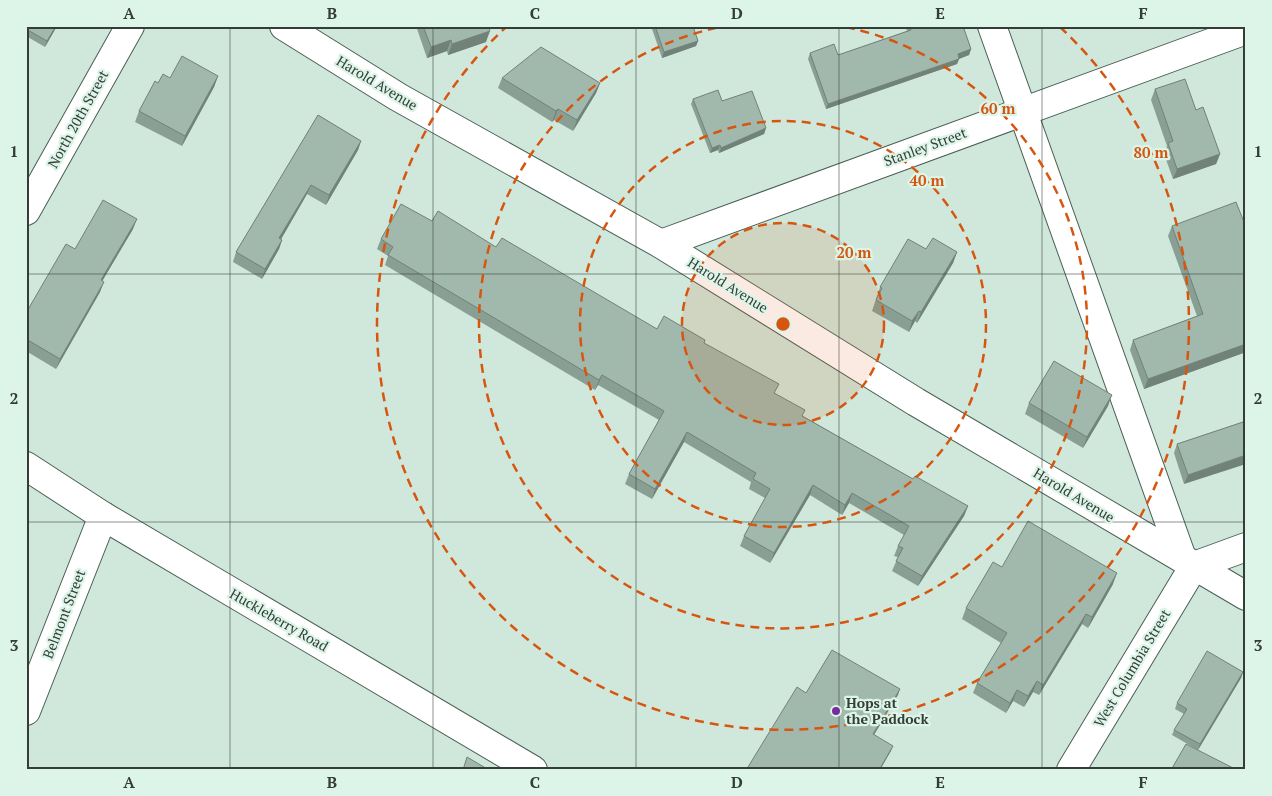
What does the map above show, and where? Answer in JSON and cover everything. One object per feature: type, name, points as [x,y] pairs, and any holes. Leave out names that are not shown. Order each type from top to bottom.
[{"type":"street","name":"North 20th Street","points":[[26,211],[130,26]]},
{"type":"street","name":"Harold Avenue","points":[[284,26],[398,97],[661,244],[916,402],[1246,596]]},
{"type":"street","points":[[992,26],[1188,562],[1246,547]]},
{"type":"street","name":"Stanley Street","points":[[661,244],[1246,30]]},
{"type":"street","name":"Huckleberry Road","points":[[26,466],[103,516],[534,770]]},
{"type":"street","name":"Belmont Street","points":[[26,711],[103,516]]},
{"type":"street","name":"West Columbia Street","points":[[1071,770],[1188,562]]},
{"type":"building","points":[[26,26],[56,26],[47,41],[26,29]]},
{"type":"building","points":[[423,26],[488,26],[490,31],[452,44],[451,40],[431,47]]},
{"type":"building","points":[[655,26],[693,26],[698,41],[664,52]]},
{"type":"building","points":[[909,26],[963,26],[971,49],[958,54],[959,59],[828,104],[810,53],[834,44],[838,55],[911,30]]},
{"type":"building","points":[[541,47],[600,83],[577,120],[558,109],[556,111],[502,78]]},
{"type":"building","points":[[182,56],[218,76],[185,136],[139,111],[155,81],[158,83],[163,74],[170,78]]},
{"type":"building","points":[[1185,79],[1196,110],[1203,107],[1220,154],[1177,169],[1168,143],[1173,141],[1155,89]]},
{"type":"building","points":[[718,90],[722,101],[752,91],[766,128],[721,148],[720,145],[712,148],[693,99]]},
{"type":"building","points":[[318,115],[361,141],[329,195],[311,185],[279,238],[282,240],[265,269],[236,252]]},
{"type":"building","points":[[103,200],[137,219],[101,280],[104,282],[60,359],[26,339],[26,313],[66,244],[75,249]]},
{"type":"building","points":[[1236,202],[1244,222],[1246,221],[1246,344],[1148,379],[1133,340],[1203,314],[1172,226]]},
{"type":"building","points":[[401,204],[432,221],[438,211],[496,247],[502,238],[657,329],[664,316],[705,340],[704,343],[779,384],[774,393],[805,410],[802,416],[913,479],[915,476],[968,506],[922,576],[896,561],[903,548],[898,546],[909,526],[852,493],[845,505],[813,485],[774,553],[744,536],[770,489],[753,479],[756,473],[687,432],[655,489],[629,474],[664,411],[602,375],[599,380],[388,255],[393,247],[381,239]]},
{"type":"building","points":[[933,238],[957,252],[921,312],[919,311],[912,321],[876,300],[882,288],[880,287],[908,239],[926,249]]},
{"type":"building","points":[[1054,361],[1112,395],[1087,437],[1029,403]]},
{"type":"building","points":[[1246,421],[1246,455],[1188,475],[1177,444]]},
{"type":"building","points":[[1028,521],[1117,573],[1092,617],[1086,614],[1043,685],[1037,681],[1028,696],[1017,690],[1010,703],[977,683],[1007,633],[966,608],[993,562],[1002,567]]},
{"type":"building","name":"Hops at the Paddock","points":[[832,650],[900,689],[873,734],[893,746],[879,770],[753,770],[748,767],[797,687],[806,693]]},
{"type":"building","points":[[1207,651],[1243,672],[1200,744],[1174,730],[1187,709],[1177,703]]},
{"type":"building","points":[[1186,744],[1237,770],[1171,770]]},
{"type":"building","points":[[467,757],[489,770],[463,770]]},
{"type":"place","name":"Hops at the Paddock","points":[[836,711]]}]
